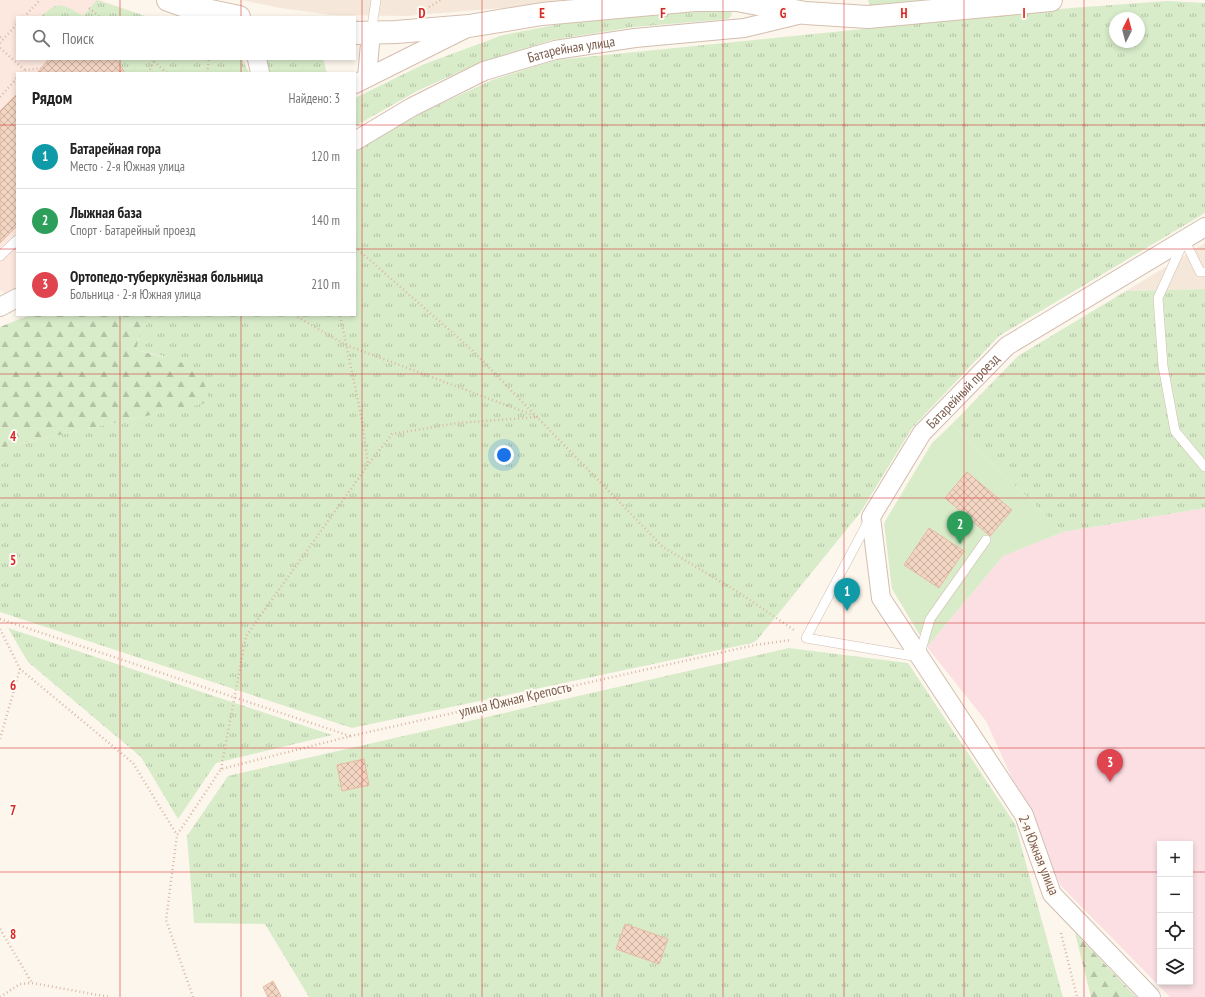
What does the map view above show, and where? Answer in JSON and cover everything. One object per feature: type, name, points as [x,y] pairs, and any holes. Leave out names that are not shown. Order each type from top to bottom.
[{"type":"street","points":[[168,0],[229,16]]},
{"type":"street","name":"Батарейная улица","points":[[361,81],[469,26],[542,14],[695,0],[736,0],[805,13],[868,17],[1051,0]]},
{"type":"street","name":"Батарейная улица","points":[[356,140],[412,107],[484,71],[555,50],[636,38],[744,28],[805,13],[826,0]]},
{"type":"street","points":[[361,81],[363,33],[469,26]]},
{"type":"street","points":[[257,60],[260,72]]},
{"type":"street","name":"Батарейный проезд","points":[[871,518],[922,433],[1007,346],[1205,227]]},
{"type":"street","points":[[0,307],[16,299]]},
{"type":"street","name":"2-я Южная улица","points":[[871,518],[881,598],[1024,815],[1052,894],[1150,997]]},
{"type":"lane","points":[[363,33],[376,0]]},
{"type":"lane","points":[[1184,240],[1200,272],[1205,272]]},
{"type":"lane","points":[[1184,240],[1158,298],[1163,366],[1175,431],[1205,467]]},
{"type":"lane","points":[[0,256],[16,241]]},
{"type":"lane","name":"Батарейный проезд","points":[[806,638],[871,518]]},
{"type":"lane","points":[[806,638],[919,657],[930,619],[986,540]]},
{"type":"path","points":[[25,16],[40,0]]},
{"type":"path","points":[[427,8],[441,0]]},
{"type":"path","points":[[89,8],[99,16]]},
{"type":"path","points":[[0,43],[16,25]]},
{"type":"path","points":[[0,37],[3,40]]},
{"type":"path","points":[[0,48],[25,70],[42,68]]},
{"type":"path","points":[[149,72],[155,60],[166,72]]},
{"type":"path","points":[[207,72],[209,60]]},
{"type":"path","points":[[0,96],[16,79]]},
{"type":"path","points":[[356,248],[472,350],[663,546],[738,592],[806,638]]},
{"type":"path","points":[[296,316],[346,345],[538,417]]},
{"type":"path","points":[[340,316],[362,420],[368,465]]},
{"type":"path","points":[[193,997],[166,920],[177,835],[221,769],[246,636],[368,465],[392,434],[458,423],[538,417]]},
{"type":"path","points":[[0,619],[351,736]]},
{"type":"path","points":[[0,629],[20,669],[133,763],[177,835]]},
{"type":"path","name":"улица Южная Крепость","points":[[221,769],[351,736],[755,645],[806,638]]},
{"type":"path","points":[[0,739],[20,669]]},
{"type":"path","points":[[0,929],[32,983]]},
{"type":"path","points":[[1061,931],[1077,997]]},
{"type":"path","points":[[0,997],[20,984],[32,983],[109,997]]},
{"type":"shaded area","points":[[0,0],[100,0],[145,16],[16,16],[16,60],[242,60],[248,72],[16,72],[16,288],[5,293],[0,290]]},
{"type":"shaded area","points":[[242,0],[596,0],[407,16],[331,15],[280,8]]},
{"type":"shaded area","points":[[1205,243],[1205,289],[1126,291]]},
{"type":"shaded area","points":[[1205,508],[1205,997],[1170,997],[1158,985],[1193,985],[1193,841],[1157,841],[1157,984],[1061,886],[986,721],[927,647],[1003,556],[1063,532]]},
{"type":"green space","points":[[97,0],[145,16],[83,16]]},
{"type":"green space","points":[[868,0],[949,0],[870,6]]},
{"type":"green space","points":[[1168,1],[1205,3],[1205,213],[999,336],[912,428],[860,513],[757,640],[752,643],[352,728],[0,612],[0,448],[209,402],[163,356],[136,350],[141,329],[156,316],[356,316],[356,151],[417,115],[492,80],[556,60],[1071,8]]},
{"type":"green space","points":[[60,5],[70,8],[83,16],[41,16],[56,6]]},
{"type":"green space","points":[[657,11],[729,11],[732,13],[728,19],[634,27],[552,40],[481,62],[417,91],[356,125],[356,98],[422,65],[503,35],[576,21]]},
{"type":"green space","points":[[118,60],[242,60],[248,72],[124,72]]},
{"type":"green space","points":[[266,60],[323,60],[327,72],[270,72]]},
{"type":"green space","points":[[1205,289],[1205,508],[1063,532],[952,424],[1018,356],[1126,291]]},
{"type":"green space","points":[[28,316],[156,316],[141,329],[136,350],[175,360],[195,369],[202,379],[210,402],[0,448],[0,327]]},
{"type":"green space","points":[[952,424],[1063,532],[1003,556],[927,647],[892,589],[884,523],[932,443]]},
{"type":"green space","points":[[8,628],[332,735],[216,763],[178,819],[141,757],[28,662]]},
{"type":"green space","points":[[789,648],[908,663],[1015,824],[1063,997],[309,997],[265,924],[194,923],[187,836],[228,776]]},
{"type":"green space","points":[[1075,933],[1136,997],[1091,997]]},
{"type":"building","points":[[48,60],[117,60],[124,72],[38,72]]},
{"type":"building","points":[[16,95],[16,227],[0,243],[0,111]]},
{"type":"building","points":[[967,472],[1012,510],[990,536],[945,498]]},
{"type":"building","points":[[929,528],[964,551],[939,588],[904,565]]},
{"type":"building","points":[[364,759],[369,785],[342,791],[337,765]]},
{"type":"building","points":[[625,924],[668,939],[659,964],[616,949]]},
{"type":"building","points":[[273,981],[281,996],[280,997],[268,997],[263,987]]},
{"type":"place","name":"Лыжная база","points":[[960,544]]},
{"type":"place","name":"Батарейная гора","points":[[847,611]]},
{"type":"place","name":"Ортопедо-туберкулёзная больница","points":[[1110,782]]}]
